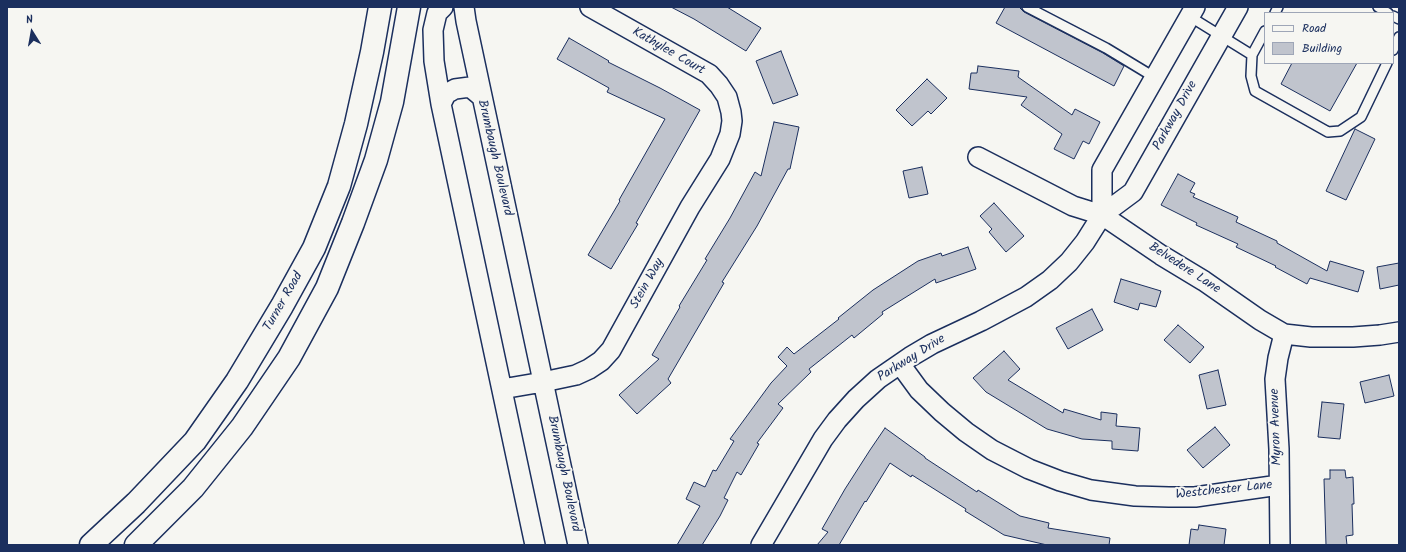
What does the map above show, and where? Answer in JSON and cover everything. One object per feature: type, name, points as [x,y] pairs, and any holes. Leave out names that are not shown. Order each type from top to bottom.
[{"type":"main road","name":"Turner Road","points":[[91,545],[136,503],[195,441],[237,381],[282,306],[314,248],[339,186],[354,132],[372,52],[380,7]]},
{"type":"main road","points":[[136,545],[193,488],[242,427],[289,358],[327,288],[376,160],[392,102],[409,7]]},
{"type":"street","points":[[443,7],[437,13],[433,30],[434,61],[535,545]]},
{"type":"street","points":[[464,7],[482,97]]},
{"type":"street","name":"Kathylee Court","points":[[590,7],[709,74],[727,97],[731,112]]},
{"type":"street","name":"Parkway Drive","points":[[761,545],[823,439],[837,420],[856,399],[900,364],[932,344],[981,321],[1026,297],[1044,284],[1069,262],[1085,242],[1102,215],[1133,192],[1238,7]]},
{"type":"street","points":[[1102,215],[1102,170],[1192,12]]},
{"type":"street","name":"Brumbaugh Boulevard","points":[[442,104],[446,94],[455,89],[470,87],[482,97],[578,545]]},
{"type":"street","name":"Stein Way","points":[[502,389],[576,375],[601,361],[611,350],[690,208],[720,159],[730,134],[732,122],[731,112]]},
{"type":"street","name":"Belvedere Lane","points":[[978,157],[1073,206],[1102,215],[1161,255],[1204,281],[1260,320],[1284,334],[1311,337],[1354,337],[1399,332]]},
{"type":"street","name":"Myron Avenue","points":[[1280,545],[1276,379],[1278,358],[1284,334]]},
{"type":"street","name":"Westchester Lane","points":[[900,364],[919,390],[966,432],[992,450],[1029,469],[1060,481],[1090,490],[1135,496],[1169,498],[1279,485]]},
{"type":"lane","points":[[1027,7],[1106,48],[1154,77]]},
{"type":"lane","points":[[1192,12],[1222,36],[1252,55]]},
{"type":"lane","points":[[1264,33],[1252,55],[1251,76],[1255,91],[1328,132],[1340,131],[1361,117],[1387,64]]},
{"type":"lane","points":[[1394,48],[1399,37]]},
{"type":"building","points":[[671,7],[727,7],[761,28],[746,51],[694,19]]},
{"type":"building","points":[[1005,7],[1019,7],[1024,12],[1103,53],[1124,66],[1114,86],[996,23]]},
{"type":"building","points":[[569,38],[609,61],[608,62],[700,110],[636,223],[638,224],[611,269],[588,255],[620,201],[619,200],[665,119],[607,92],[609,88],[557,59]]},
{"type":"building","points":[[781,51],[798,95],[773,104],[756,61]]},
{"type":"building","points":[[1291,64],[1356,64],[1330,111],[1281,84]]},
{"type":"building","points":[[978,66],[1019,71],[1018,77],[1072,115],[1075,109],[1100,122],[1089,144],[1083,141],[1074,159],[1054,149],[1062,134],[1021,105],[1027,97],[969,89],[971,73],[977,73]]},
{"type":"building","points":[[927,79],[947,98],[931,114],[928,111],[912,126],[896,110]]},
{"type":"building","points":[[774,122],[799,127],[790,169],[788,169],[757,226],[722,282],[724,283],[668,379],[671,383],[637,414],[619,395],[659,359],[652,355],[707,260],[705,259],[730,218],[755,172],[761,176]]},
{"type":"building","points":[[1355,129],[1375,139],[1346,200],[1326,191]]},
{"type":"building","points":[[922,167],[928,194],[909,198],[903,171]]},
{"type":"building","points":[[1178,174],[1195,183],[1190,192],[1195,194],[1193,197],[1238,217],[1236,222],[1277,241],[1277,243],[1327,271],[1330,261],[1364,271],[1358,292],[1310,278],[1307,284],[1275,267],[1276,266],[1236,247],[1238,244],[1196,225],[1197,223],[1161,205]]},
{"type":"building","points":[[994,203],[1024,236],[1006,252],[989,232],[992,229],[980,216]]},
{"type":"building","points":[[968,247],[976,269],[936,283],[935,279],[882,312],[883,314],[854,338],[852,335],[809,369],[811,372],[778,404],[783,408],[757,443],[759,444],[741,475],[737,472],[724,498],[728,500],[702,545],[677,545],[700,506],[686,499],[694,482],[705,487],[713,470],[716,471],[734,441],[730,439],[771,383],[787,366],[778,357],[787,347],[794,354],[873,290],[918,261],[941,253],[942,256]]},
{"type":"building","points":[[1399,263],[1399,285],[1380,289],[1377,267]]},
{"type":"building","points":[[1121,279],[1161,291],[1156,307],[1140,303],[1138,310],[1114,302]]},
{"type":"building","points":[[1092,309],[1103,330],[1068,349],[1056,328]]},
{"type":"building","points":[[1178,325],[1204,347],[1190,363],[1164,340]]},
{"type":"building","points":[[1004,351],[1020,369],[1008,380],[1063,413],[1064,409],[1101,420],[1101,412],[1117,414],[1116,426],[1140,428],[1138,451],[1112,449],[1112,441],[1082,439],[1047,429],[986,392],[973,378]]},
{"type":"building","points":[[1218,370],[1226,405],[1207,409],[1199,375]]},
{"type":"building","points":[[1389,375],[1394,396],[1365,403],[1360,382]]},
{"type":"building","points":[[1322,402],[1344,404],[1340,439],[1318,437]]},
{"type":"building","points":[[1215,427],[1230,445],[1203,468],[1187,450]]},
{"type":"building","points":[[885,428],[925,458],[977,492],[978,490],[1020,516],[1049,523],[1048,528],[1110,538],[1109,545],[1047,545],[1004,535],[965,511],[966,509],[890,463],[839,545],[817,545],[828,532],[822,529],[845,489]]},
{"type":"building","points":[[1330,470],[1345,470],[1346,478],[1353,477],[1353,535],[1346,536],[1347,545],[1326,545],[1324,479],[1330,479]]},
{"type":"building","points":[[1199,525],[1226,529],[1224,545],[1189,545],[1191,529],[1198,530]]}]
